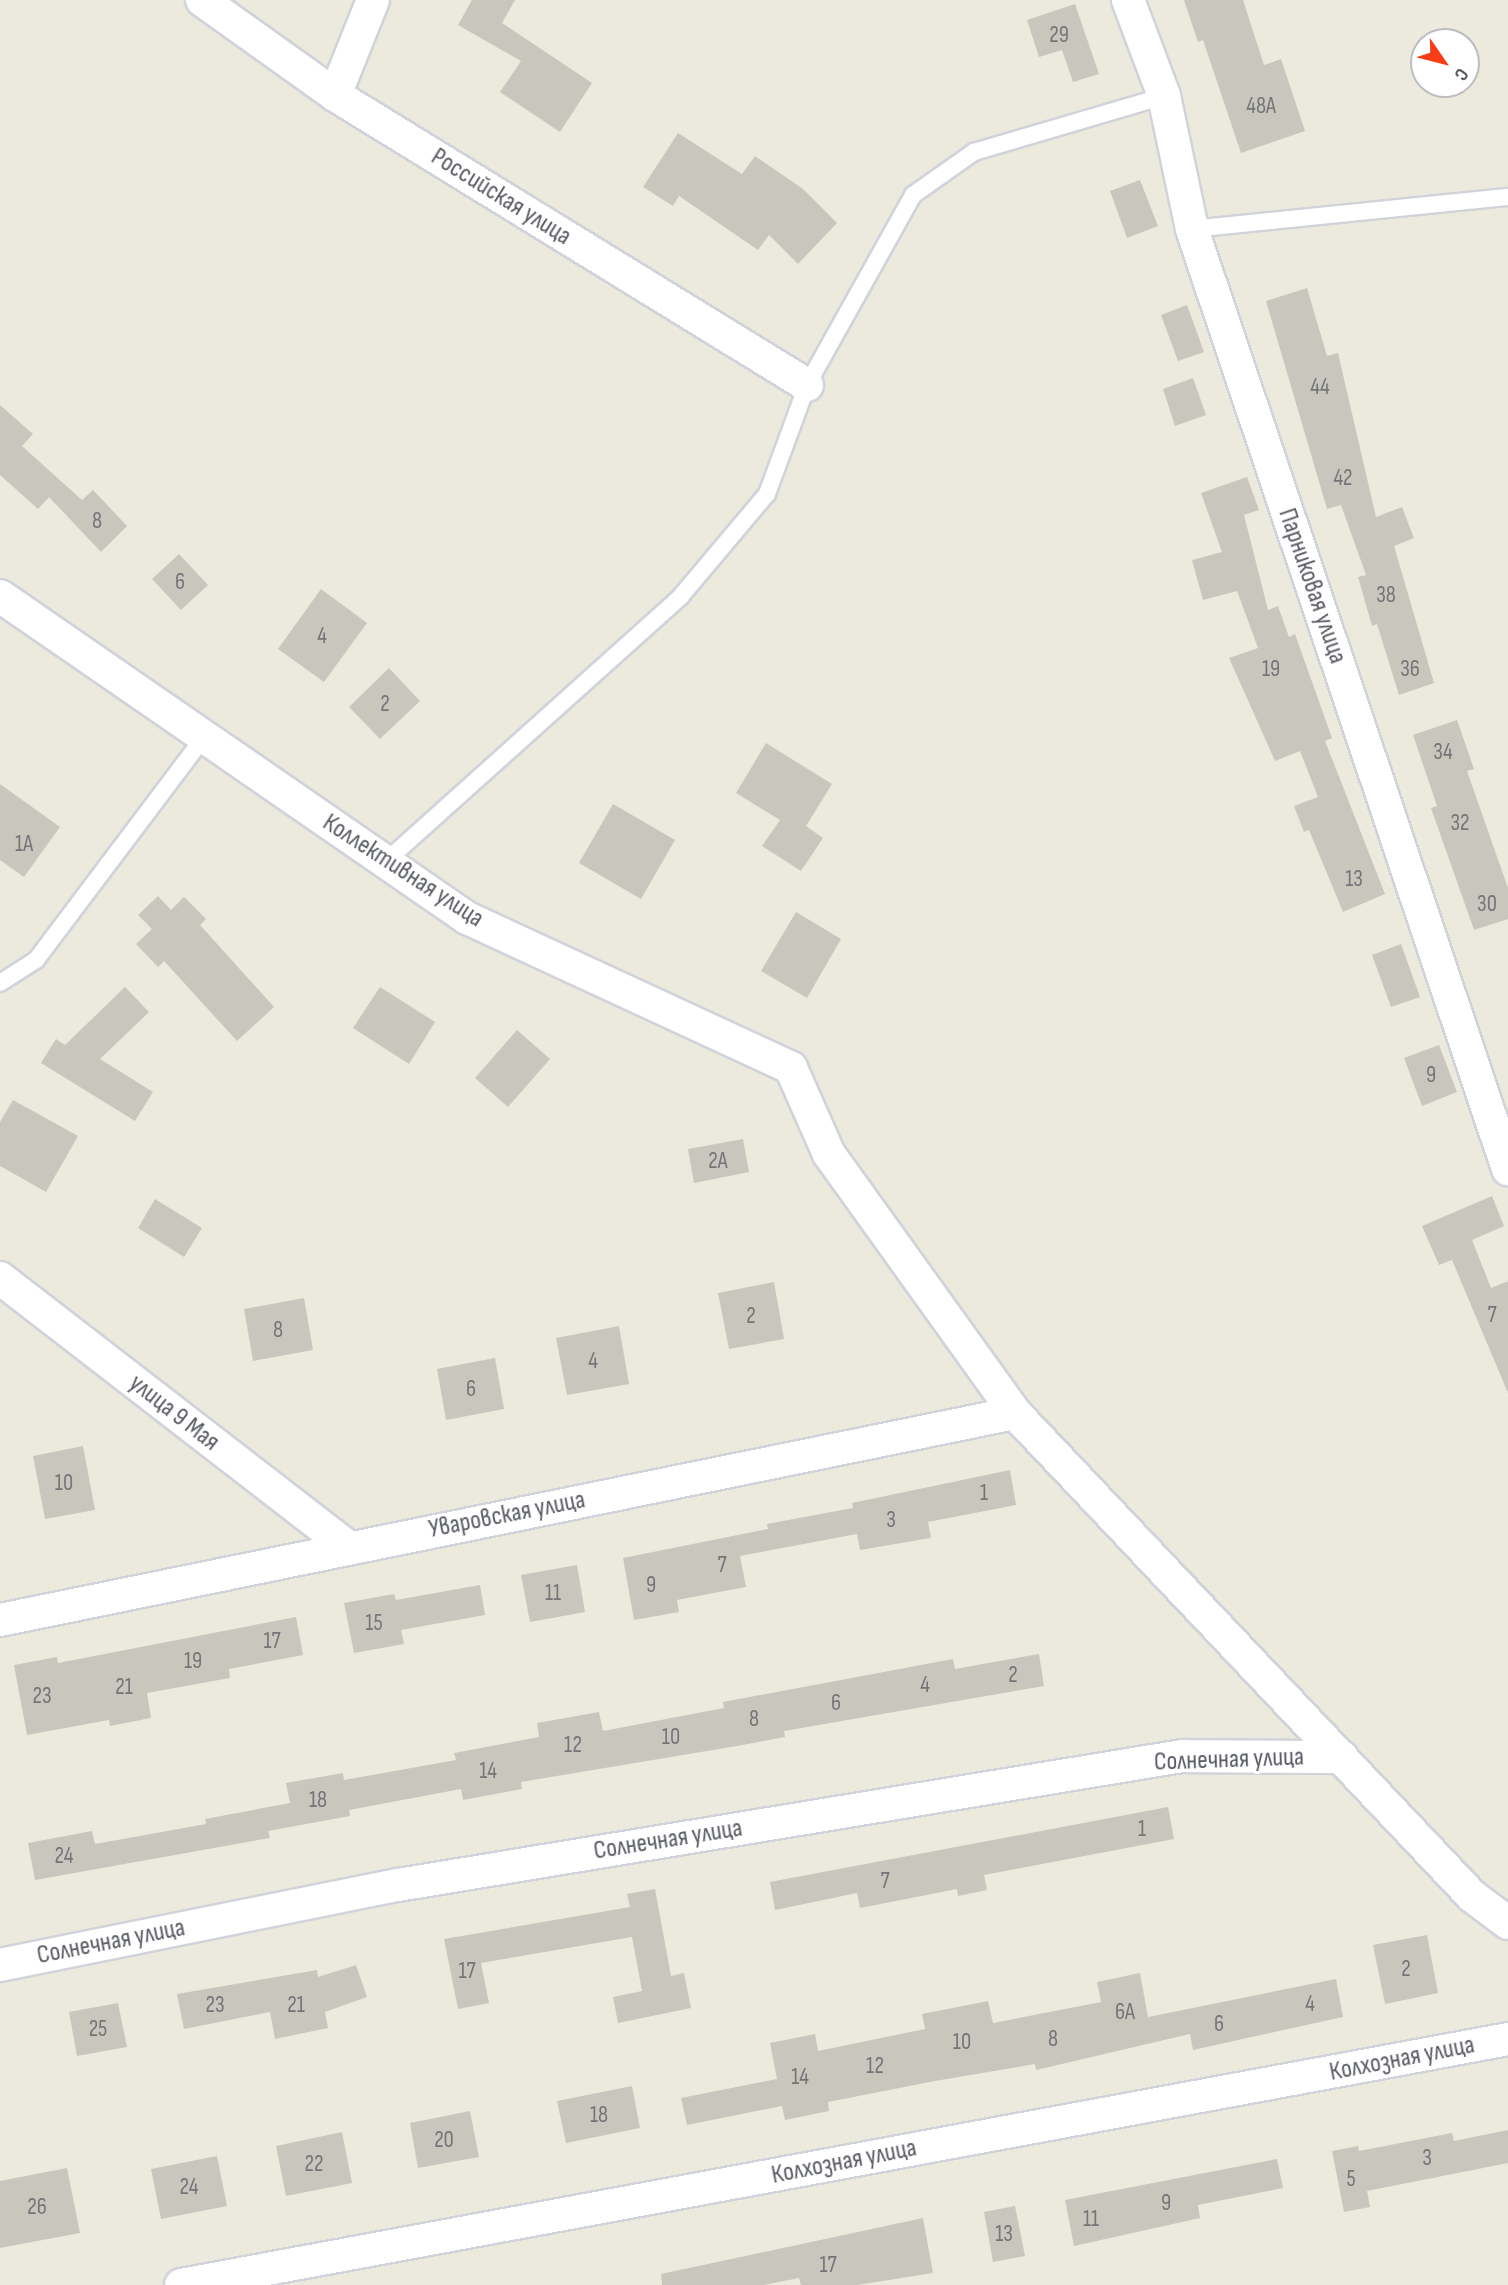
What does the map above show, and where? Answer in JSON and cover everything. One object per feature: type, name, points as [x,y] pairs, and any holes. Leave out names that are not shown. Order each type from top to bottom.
[{"type":"street","name":"Российская улица","points":[[202,0],[335,95],[807,385]]},
{"type":"street","points":[[335,95],[373,0]]},
{"type":"street","name":"Парниковая улица","points":[[1128,0],[1164,96],[1192,229],[1508,1169]]},
{"type":"street","name":"Коллективная улица","points":[[0,596],[467,918],[791,1068],[829,1154],[1015,1413],[1472,1896],[1508,1923]]},
{"type":"street","name":"улица 9 Мая","points":[[0,1279],[348,1547]]},
{"type":"street","name":"Уваровская улица","points":[[0,1620],[1015,1413]]},
{"type":"street","name":"Солнечная улица","points":[[0,1965],[398,1885],[1182,1756],[1342,1757]]},
{"type":"street","name":"Колхозная улица","points":[[181,2285],[255,2278],[1508,2039]]},
{"type":"lane","points":[[385,862],[681,596],[767,494],[807,385],[913,195],[974,152],[1164,96]]},
{"type":"lane","points":[[1192,229],[1508,197]]},
{"type":"lane","points":[[0,983],[36,960],[203,738]]},
{"type":"building","points":[[472,0],[515,0],[502,23],[592,83],[560,132],[500,92],[521,61],[458,25]]},
{"type":"building","points":[[1184,0],[1243,0],[1264,65],[1281,59],[1305,131],[1241,153],[1203,40],[1198,42]]},
{"type":"building","points":[[1075,4],[1099,74],[1073,82],[1062,50],[1039,57],[1027,20]]},
{"type":"building","points":[[678,133],[742,174],[755,156],[803,189],[837,223],[798,264],[769,235],[758,250],[679,196],[673,206],[643,187]]},
{"type":"building","points":[[1140,180],[1158,226],[1127,238],[1110,191]]},
{"type":"building","points":[[1307,288],[1327,356],[1338,353],[1376,517],[1402,507],[1414,538],[1394,546],[1434,683],[1399,695],[1377,624],[1372,626],[1358,577],[1366,575],[1341,505],[1327,509],[1266,301]]},
{"type":"building","points":[[1187,305],[1204,352],[1178,361],[1161,315]]},
{"type":"building","points":[[1193,378],[1206,415],[1175,426],[1163,389]]},
{"type":"building","points":[[0,405],[33,434],[22,446],[82,500],[93,490],[127,526],[101,552],[49,497],[38,509],[0,475]]},
{"type":"building","points":[[1247,477],[1259,510],[1244,515],[1268,610],[1278,606],[1289,637],[1295,634],[1332,738],[1325,741],[1385,894],[1343,912],[1309,830],[1304,832],[1294,806],[1318,797],[1300,751],[1275,761],[1229,658],[1258,648],[1237,591],[1203,600],[1192,560],[1222,552],[1201,493]]},
{"type":"building","points":[[179,554],[208,585],[181,610],[152,579]]},
{"type":"building","points":[[321,589],[367,623],[324,682],[278,649]]},
{"type":"building","points":[[389,668],[420,701],[380,739],[349,707]]},
{"type":"building","points":[[1457,720],[1474,769],[1467,771],[1508,888],[1508,919],[1474,930],[1431,808],[1437,806],[1413,735]]},
{"type":"building","points":[[766,743],[832,784],[806,826],[823,838],[801,871],[762,846],[780,820],[736,793]]},
{"type":"building","points":[[0,784],[60,827],[24,877],[0,860]]},
{"type":"building","points":[[613,804],[675,840],[641,899],[579,863]]},
{"type":"building","points":[[158,896],[171,910],[184,897],[206,919],[200,925],[274,1007],[237,1041],[164,961],[158,967],[136,944],[152,929],[138,915]]},
{"type":"building","points":[[796,912],[841,939],[807,998],[761,971]]},
{"type":"building","points":[[1401,944],[1420,997],[1391,1007],[1372,955]]},
{"type":"building","points":[[125,987],[149,1012],[100,1059],[153,1092],[135,1121],[41,1063],[56,1039],[65,1045]]},
{"type":"building","points":[[380,987],[435,1022],[409,1064],[353,1028]]},
{"type":"building","points":[[517,1030],[550,1059],[508,1107],[475,1078]]},
{"type":"building","points":[[1439,1045],[1457,1092],[1422,1106],[1404,1058]]},
{"type":"building","points":[[13,1100],[78,1136],[46,1192],[0,1166],[0,1122]]},
{"type":"building","points":[[743,1139],[749,1172],[694,1183],[688,1149]]},
{"type":"building","points":[[1492,1196],[1504,1226],[1472,1240],[1491,1288],[1508,1281],[1508,1393],[1452,1260],[1439,1265],[1422,1226]]},
{"type":"building","points":[[155,1199],[202,1228],[184,1257],[138,1228]]},
{"type":"building","points":[[774,1282],[784,1339],[729,1349],[718,1293]]},
{"type":"building","points":[[304,1298],[313,1350],[253,1361],[244,1309]]},
{"type":"building","points":[[619,1326],[629,1384],[567,1395],[556,1338]]},
{"type":"building","points":[[495,1358],[504,1409],[446,1420],[437,1369]]},
{"type":"building","points":[[83,1446],[95,1510],[45,1519],[33,1456]]},
{"type":"building","points":[[1010,1470],[1016,1505],[928,1522],[931,1538],[860,1550],[857,1534],[740,1556],[746,1587],[677,1600],[679,1612],[634,1620],[623,1558],[768,1529],[767,1524],[853,1508],[852,1503]]},
{"type":"building","points":[[577,1565],[585,1612],[530,1622],[521,1575]]},
{"type":"building","points":[[480,1585],[485,1615],[401,1630],[404,1644],[354,1653],[344,1603],[394,1594],[396,1600]]},
{"type":"building","points":[[296,1617],[303,1655],[229,1669],[230,1678],[147,1693],[151,1718],[110,1726],[109,1720],[27,1735],[14,1665],[57,1657],[58,1663]]},
{"type":"building","points":[[1039,1654],[1044,1686],[784,1731],[785,1737],[731,1747],[521,1782],[522,1789],[463,1800],[461,1789],[349,1810],[350,1816],[268,1831],[270,1838],[35,1880],[28,1843],[92,1831],[95,1844],[206,1824],[205,1819],[290,1803],[286,1783],[343,1773],[344,1780],[456,1760],[454,1753],[539,1737],[537,1723],[599,1712],[603,1731],[724,1708],[723,1702],[953,1659],[955,1669]]},
{"type":"building","points":[[1168,1807],[1174,1839],[984,1875],[987,1890],[958,1896],[957,1889],[860,1908],[857,1893],[775,1910],[770,1882]]},
{"type":"building","points":[[655,1889],[671,1976],[684,1973],[691,2008],[618,2023],[613,1997],[642,1991],[632,1937],[481,1963],[489,2003],[458,2009],[444,1939],[630,1907],[627,1894]]},
{"type":"building","points":[[1427,1935],[1438,1993],[1385,2004],[1373,1945]]},
{"type":"building","points":[[356,1965],[367,1997],[325,2012],[328,2028],[275,2039],[270,2012],[184,2029],[177,1994],[317,1970],[318,1977]]},
{"type":"building","points":[[1140,1973],[1148,2017],[1336,1979],[1343,2017],[1193,2050],[1190,2034],[1036,2070],[1035,2064],[935,2081],[828,2102],[829,2111],[785,2120],[782,2106],[687,2125],[681,2098],[777,2079],[770,2043],[815,2034],[818,2051],[925,2029],[922,2014],[988,2001],[993,2023],[1101,2002],[1097,1982]]},
{"type":"building","points":[[118,2003],[127,2047],[77,2056],[69,2012]]},
{"type":"building","points":[[632,2086],[640,2128],[566,2143],[557,2101]]},
{"type":"building","points":[[470,2111],[479,2157],[418,2168],[410,2123]]},
{"type":"building","points":[[1508,2130],[1508,2163],[1367,2191],[1370,2207],[1344,2212],[1332,2151],[1358,2146],[1359,2151],[1452,2133],[1454,2141]]},
{"type":"building","points":[[342,2132],[352,2183],[286,2196],[276,2146]]},
{"type":"building","points":[[217,2156],[227,2206],[161,2219],[151,2169]]},
{"type":"building","points":[[1277,2159],[1283,2188],[1198,2205],[1200,2218],[1074,2246],[1065,2200]]},
{"type":"building","points":[[67,2168],[80,2233],[0,2248],[0,2181]]},
{"type":"building","points":[[1015,2206],[1025,2256],[993,2262],[984,2212]]},
{"type":"building","points":[[923,2218],[933,2273],[857,2285],[801,2285],[799,2278],[764,2285],[662,2285],[661,2274]]}]
